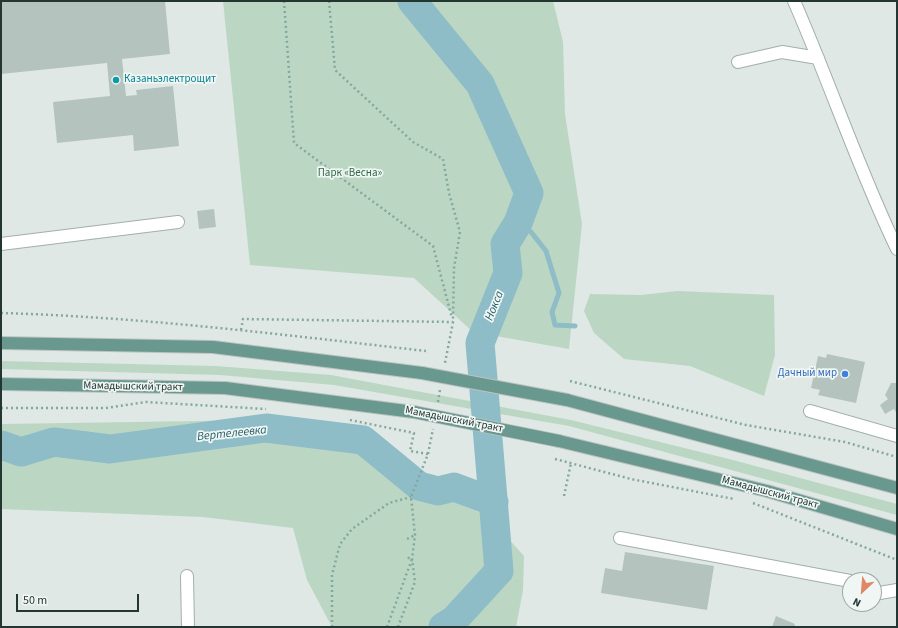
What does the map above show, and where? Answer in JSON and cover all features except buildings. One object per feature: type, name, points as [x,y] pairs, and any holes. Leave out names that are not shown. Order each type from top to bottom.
[{"type":"main road","points":[[2,343],[213,347],[422,373],[567,400],[897,488]]},
{"type":"main road","name":"Мамадышский тракт","points":[[1,384],[225,388],[414,412],[559,441],[767,491],[897,529]]},
{"type":"lane","points":[[794,1],[874,200],[897,249]]},
{"type":"lane","points":[[738,62],[782,52],[818,58]]},
{"type":"lane","points":[[1,244],[178,222]]},
{"type":"lane","points":[[810,411],[897,436]]},
{"type":"lane","points":[[620,538],[842,580]]},
{"type":"lane","points":[[187,576],[188,627]]},
{"type":"lane","points":[[882,587],[896,590]]},
{"type":"lane","points":[[882,593],[896,590]]},
{"type":"path","points":[[284,1],[294,143],[433,246],[453,322]]},
{"type":"path","points":[[329,1],[335,70],[413,142],[443,159],[449,193],[460,232],[454,268],[453,322],[444,369]]},
{"type":"path","points":[[1,313],[46,314],[241,330],[426,351]]},
{"type":"path","points":[[241,330],[243,319],[453,322]]},
{"type":"path","points":[[570,381],[746,425],[845,442],[897,457]]},
{"type":"path","points":[[437,408],[441,384]]},
{"type":"path","points":[[1,408],[106,408],[150,402],[268,409]]},
{"type":"path","points":[[345,419],[414,433],[410,451],[428,454]]},
{"type":"path","points":[[387,627],[412,559],[415,535],[411,497],[428,454],[434,423]]},
{"type":"path","points":[[555,459],[631,479],[736,500]]},
{"type":"path","points":[[564,496],[572,463]]},
{"type":"path","points":[[332,627],[332,575],[340,544],[352,529],[389,503],[411,497]]},
{"type":"path","points":[[751,502],[897,560]]},
{"type":"path","points":[[406,538],[415,535]]},
{"type":"path","points":[[406,557],[412,559]]},
{"type":"path","points":[[398,627],[415,582],[412,559]]},
{"type":"green space","name":"Парк «Весна»","points":[[223,1],[553,1],[563,42],[565,114],[582,224],[569,349],[473,332],[414,278],[250,265]]},
{"type":"green space","points":[[677,291],[774,295],[775,355],[764,396],[690,366],[624,359],[594,333],[584,311],[590,294],[641,295]]},
{"type":"green space","points":[[1,361],[216,366],[331,375],[571,420],[733,460],[897,504],[897,515],[569,426],[334,385],[220,375],[1,369]]},
{"type":"green space","points":[[265,420],[385,442],[436,494],[488,516],[524,556],[523,590],[516,627],[332,627],[307,580],[293,528],[203,517],[1,509],[1,424]]},
{"type":"waterway","name":"Нокса","points":[[412,1],[480,84],[529,193],[518,223],[505,244],[508,273],[480,343],[499,571],[454,620],[443,627]]},
{"type":"waterway","points":[[518,223],[531,232],[546,251],[559,293],[552,312],[555,325],[575,326]]},
{"type":"waterway","name":"Вертелеевка","points":[[1,445],[21,452],[54,442],[110,449],[266,428],[363,440],[419,486],[438,491],[454,487],[494,502]]},
{"type":"place","name":"Казаньэлектрощит","points":[[116,80]]},
{"type":"place","name":"Дачный мир","points":[[845,374]]}]
